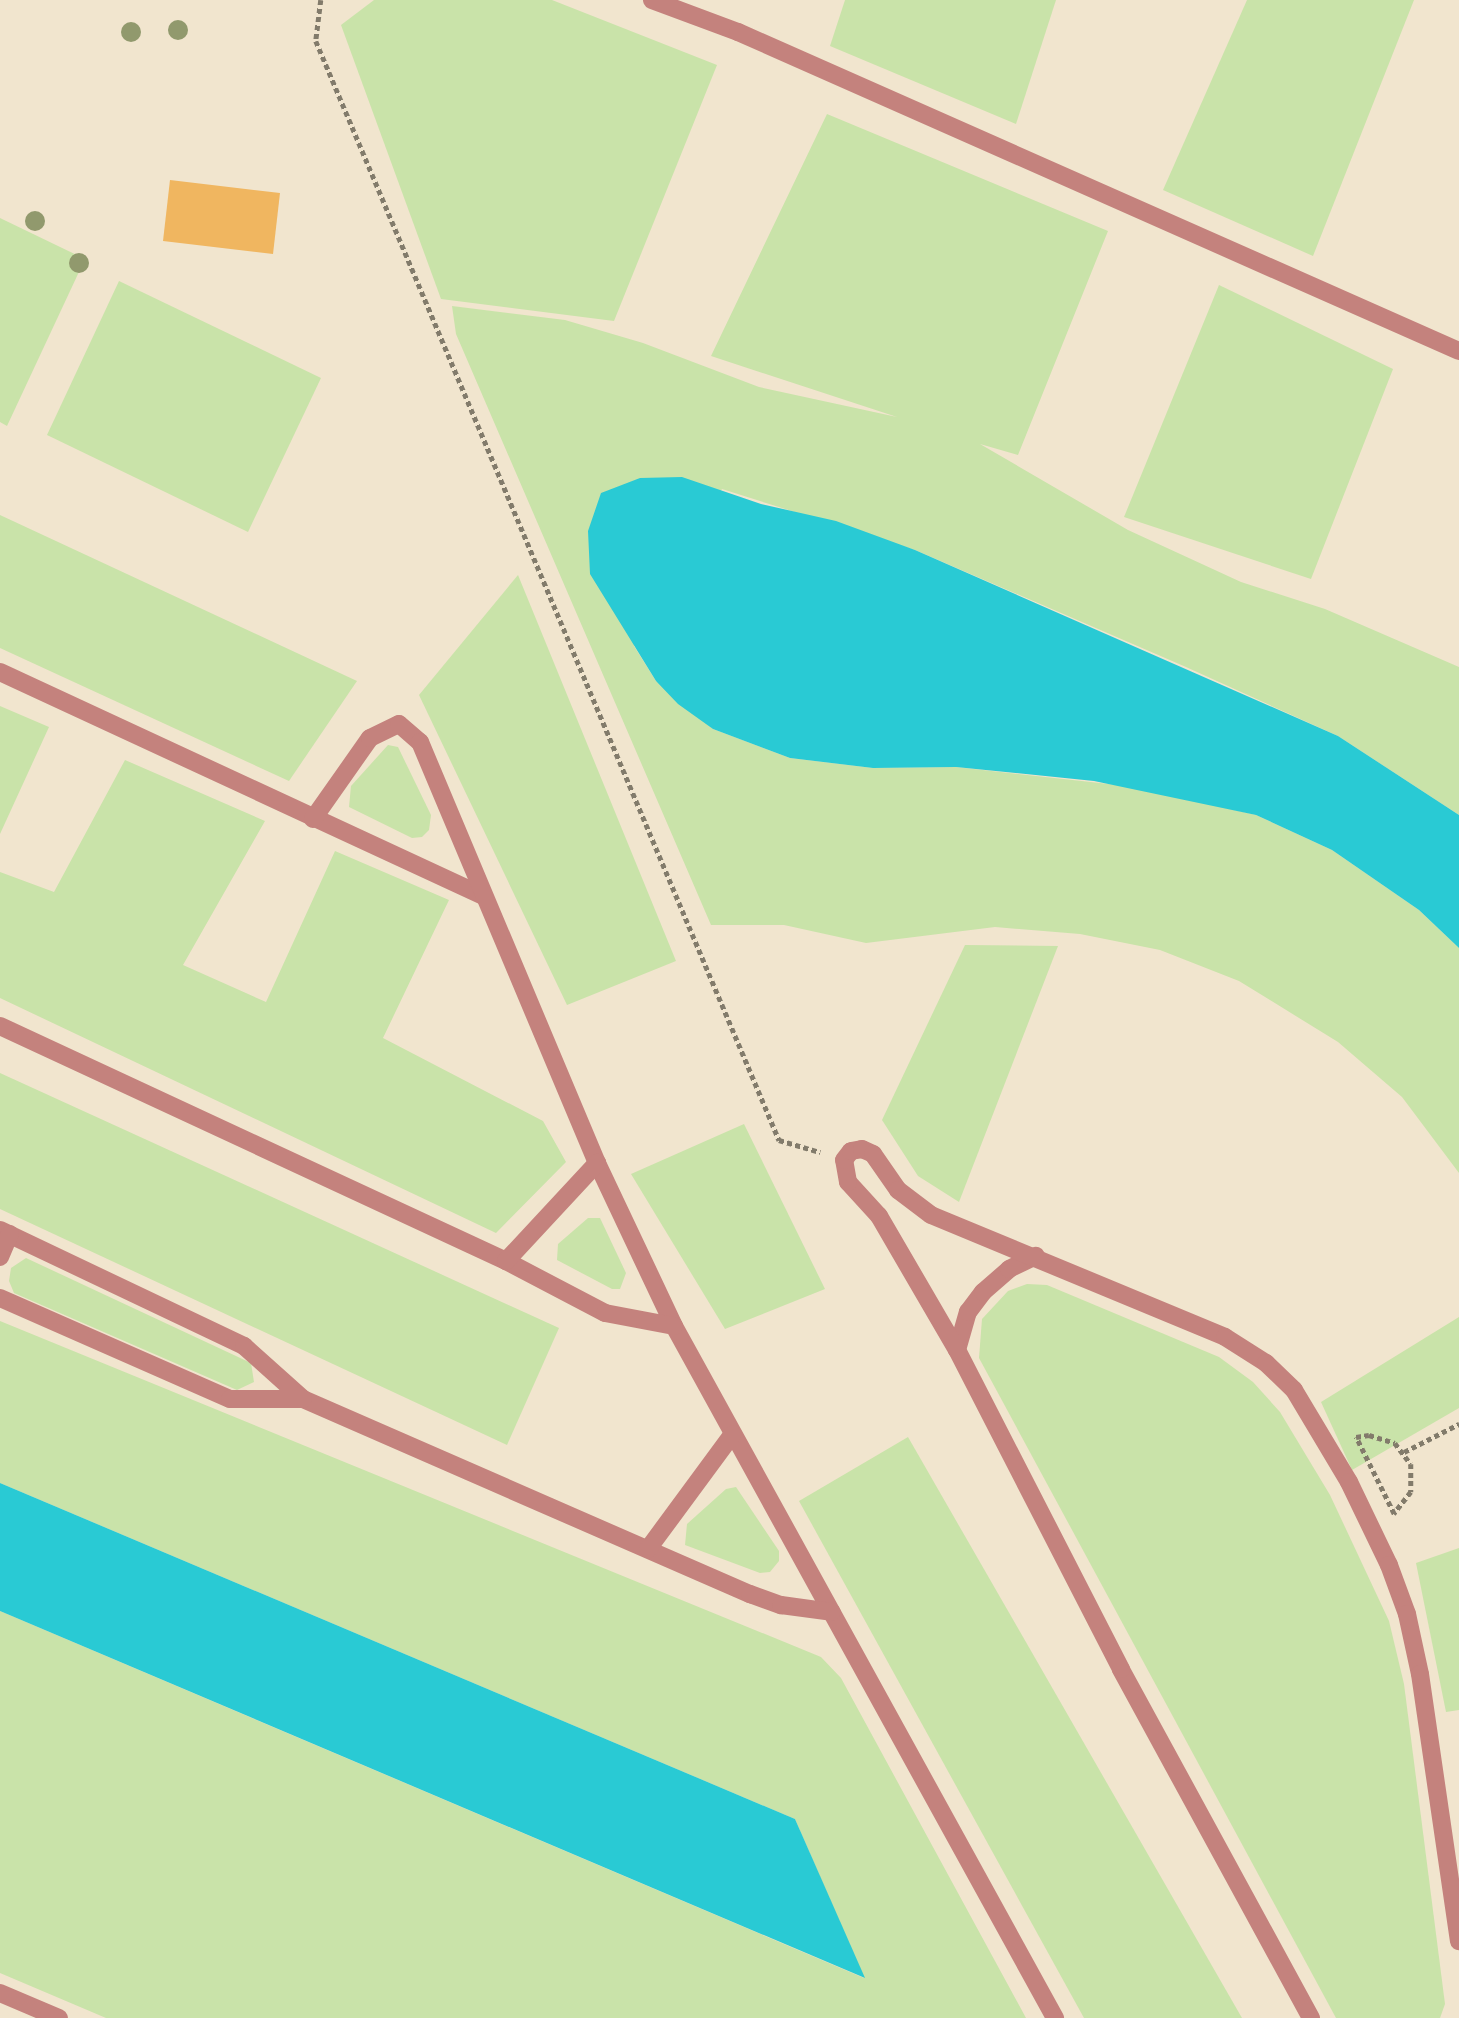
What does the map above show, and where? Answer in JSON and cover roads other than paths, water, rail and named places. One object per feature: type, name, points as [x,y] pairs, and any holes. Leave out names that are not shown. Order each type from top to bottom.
[{"type":"street","points":[[652,0],[738,32],[1459,351]]},
{"type":"street","points":[[0,671],[481,895]]},
{"type":"street","points":[[313,819],[370,738],[399,724],[420,742],[481,895],[597,1163],[674,1326],[1055,2018]]},
{"type":"street","points":[[0,1026],[506,1261],[605,1312],[674,1326]]},
{"type":"street","points":[[1311,2018],[1121,1669],[957,1350],[879,1216],[848,1182],[844,1160],[851,1151],[862,1149],[873,1154],[898,1190],[931,1215],[1036,1256],[1226,1337],[1266,1363],[1294,1390],[1349,1482],[1389,1565],[1407,1614],[1420,1674],[1459,1941]]},
{"type":"street","points":[[506,1261],[597,1163]]},
{"type":"street","points":[[0,1257],[5,1232],[244,1346],[303,1399],[781,1605],[832,1612]]},
{"type":"street","points":[[957,1350],[968,1312],[983,1292],[1009,1269],[1036,1256]]},
{"type":"street","points":[[0,1298],[230,1399],[303,1399]]},
{"type":"street","points":[[648,1549],[732,1435]]},
{"type":"street","points":[[0,1993],[59,2018]]},
{"type":"water","points":[[682,477],[761,504],[836,521],[915,550],[1338,736],[1459,815],[1459,948],[1419,910],[1332,850],[1256,815],[1094,781],[956,767],[873,768],[790,758],[713,729],[678,704],[656,681],[590,574],[588,531],[601,493],[640,478]]},
{"type":"water","points":[[0,1483],[795,1819],[865,1978],[0,1611]]}]
